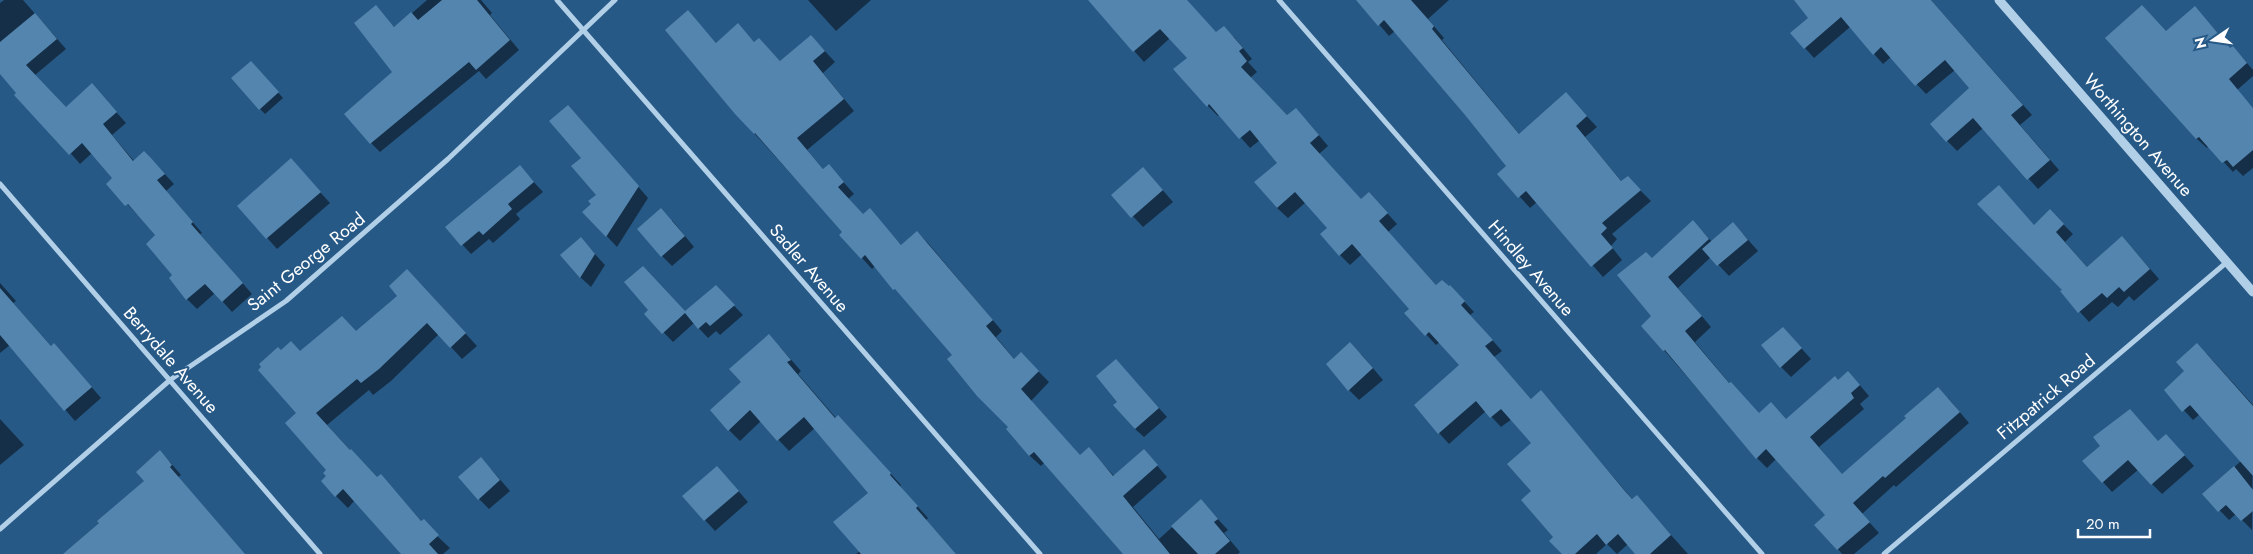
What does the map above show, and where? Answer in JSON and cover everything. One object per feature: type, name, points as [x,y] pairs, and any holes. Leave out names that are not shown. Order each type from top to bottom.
[{"type":"street","name":"Sadler Avenue","points":[[557,0],[1038,552]]},
{"type":"street","name":"Saint George Road","points":[[0,529],[170,380],[286,301],[448,159],[615,0]]},
{"type":"street","name":"Hindley Avenue","points":[[1279,0],[1762,554]]},
{"type":"street","name":"Worthington Avenue","points":[[1999,0],[2253,292]]},
{"type":"street","name":"Berrydale Avenue","points":[[0,184],[320,554]]},
{"type":"street","name":"Fitzpatrick Road","points":[[1884,554],[2227,262]]},
{"type":"street","points":[[1030,554],[1038,552]]},
{"type":"building","points":[[442,0],[477,0],[510,40],[476,70],[469,62],[370,144],[344,114],[392,72],[354,23],[376,5],[394,27],[411,12],[418,20]]},
{"type":"building","points":[[1088,0],[1187,0],[1216,32],[1224,26],[1243,48],[1239,51],[1247,61],[1241,67],[1287,115],[1296,108],[1319,135],[1310,143],[1361,199],[1369,192],[1388,213],[1379,221],[1436,285],[1442,280],[1450,285],[1465,301],[1461,305],[1493,340],[1485,346],[1531,399],[1541,390],[1632,499],[1637,495],[1671,535],[1650,554],[1635,554],[1618,534],[1606,545],[1597,534],[1575,554],[1562,554],[1549,541],[1553,537],[1521,500],[1531,491],[1507,464],[1531,443],[1501,409],[1490,418],[1476,401],[1438,434],[1414,405],[1459,365],[1429,332],[1425,336],[1404,313],[1409,309],[1352,244],[1339,256],[1320,234],[1327,228],[1295,192],[1277,208],[1254,182],[1277,163],[1250,130],[1239,139],[1209,104],[1207,107],[1173,69],[1187,58],[1160,29],[1133,52]]},
{"type":"building","points":[[1356,0],[1411,0],[1434,26],[1432,29],[1519,134],[1566,92],[1587,116],[1576,126],[1621,181],[1628,176],[1641,190],[1602,223],[1607,228],[1601,234],[1613,248],[1591,267],[1526,191],[1518,198],[1497,174],[1506,166],[1465,115],[1384,20],[1378,26]]},
{"type":"building","points":[[1794,0],[1931,0],[2023,105],[2011,115],[2050,160],[2027,180],[1973,118],[1946,142],[1930,124],[1969,88],[1945,60],[1915,86],[1881,47],[1873,55],[1841,17],[1804,49],[1790,33],[1808,18]]},
{"type":"building","points":[[2142,5],[2166,31],[2195,6],[2230,48],[2233,46],[2247,63],[2229,79],[2253,108],[2253,150],[2233,167],[2227,160],[2222,163],[2199,137],[2196,139],[2105,38]]},
{"type":"building","points":[[688,10],[716,43],[738,23],[754,42],[759,38],[780,61],[811,35],[825,51],[813,61],[844,99],[797,138],[823,169],[829,164],[844,182],[838,187],[863,214],[870,208],[901,245],[917,231],[993,320],[986,326],[1014,359],[1021,352],[1039,371],[1021,389],[1080,455],[1089,447],[1113,476],[1144,449],[1158,465],[1123,496],[1170,554],[1123,554],[1034,452],[1029,456],[1006,429],[1008,427],[977,396],[947,359],[952,355],[895,289],[893,290],[865,255],[861,259],[839,235],[842,232],[755,133],[735,114],[665,30]]},
{"type":"building","points":[[35,13],[57,39],[26,65],[66,107],[92,83],[117,112],[103,124],[133,161],[144,151],[165,174],[157,180],[193,222],[191,224],[243,283],[222,302],[205,284],[186,300],[169,278],[172,275],[146,244],[155,235],[128,204],[125,206],[106,184],[112,178],[82,143],[69,155],[14,95],[16,93],[0,74],[0,42]]},
{"type":"building","points":[[251,61],[279,92],[259,110],[231,78]]},
{"type":"building","points":[[568,105],[639,186],[606,237],[582,212],[591,204],[588,201],[596,195],[571,166],[581,158],[549,121]]},
{"type":"building","points":[[291,158],[321,192],[266,239],[237,206]]},
{"type":"building","points":[[520,165],[534,182],[508,204],[512,209],[483,235],[479,231],[461,246],[445,227]]},
{"type":"building","points":[[1143,167],[1163,190],[1131,218],[1111,195]]},
{"type":"building","points":[[1999,185],[2034,225],[2050,209],[2064,224],[2056,232],[2087,267],[2122,236],[2150,269],[2124,292],[2119,287],[2107,298],[2102,293],[2078,313],[2060,291],[2062,290],[1977,204]]},
{"type":"building","points":[[661,208],[685,236],[661,257],[637,229]]},
{"type":"building","points":[[1693,220],[1709,239],[1668,277],[1702,316],[1685,331],[1729,383],[1731,382],[1759,413],[1771,402],[1786,419],[1835,376],[1838,380],[1848,371],[1860,385],[1851,393],[1854,398],[1810,437],[1842,474],[1938,387],[1960,412],[1885,478],[1883,476],[1853,503],[1870,522],[1837,550],[1814,525],[1825,515],[1766,449],[1756,459],[1665,350],[1663,351],[1641,326],[1651,316],[1617,275],[1646,252],[1652,258]]},
{"type":"building","points":[[1733,222],[1748,240],[1717,266],[1702,249]]},
{"type":"building","points":[[581,237],[595,254],[580,278],[560,255]]},
{"type":"building","points":[[643,266],[685,311],[716,285],[735,305],[710,326],[706,322],[698,329],[685,313],[662,334],[644,314],[648,310],[624,282]]},
{"type":"building","points":[[407,269],[466,333],[450,348],[427,323],[379,369],[361,383],[357,379],[316,413],[377,477],[381,474],[421,521],[424,519],[439,535],[429,544],[438,554],[401,554],[343,489],[335,497],[321,481],[326,476],[323,473],[326,470],[285,423],[296,413],[258,370],[261,367],[259,364],[278,347],[281,350],[291,341],[300,351],[342,316],[356,331],[397,296],[389,286]]},
{"type":"building","points":[[0,288],[51,346],[54,343],[92,387],[64,411],[0,335]]},
{"type":"building","points":[[1783,327],[1802,348],[1780,368],[1761,345]]},
{"type":"building","points":[[769,334],[791,360],[787,362],[835,418],[838,415],[891,473],[890,475],[918,506],[916,508],[956,554],[861,554],[833,522],[868,493],[804,417],[777,441],[750,410],[728,431],[710,410],[741,382],[729,369]]},
{"type":"building","points":[[1350,342],[1373,368],[1348,391],[1326,364]]},
{"type":"building","points":[[2197,343],[2253,406],[2253,476],[2190,405],[2182,412],[2164,390],[2184,371],[2176,362]]},
{"type":"building","points":[[1116,359],[1159,408],[1135,429],[1113,405],[1117,402],[1096,376]]},
{"type":"building","points":[[2130,409],[2158,441],[2166,434],[2185,455],[2151,485],[2128,460],[2102,483],[2082,461],[2100,446],[2093,437]]},
{"type":"building","points":[[160,450],[172,465],[170,467],[245,554],[63,554],[99,523],[97,521],[144,481],[136,472]]},
{"type":"building","points":[[481,457],[500,480],[478,500],[458,477]]},
{"type":"building","points":[[717,466],[739,491],[704,521],[682,496]]},
{"type":"building","points":[[2234,466],[2253,490],[2253,511],[2241,521],[2226,505],[2218,512],[2202,494]]},
{"type":"building","points":[[1201,499],[1218,519],[1214,522],[1230,541],[1215,554],[1198,554],[1171,526]]}]
